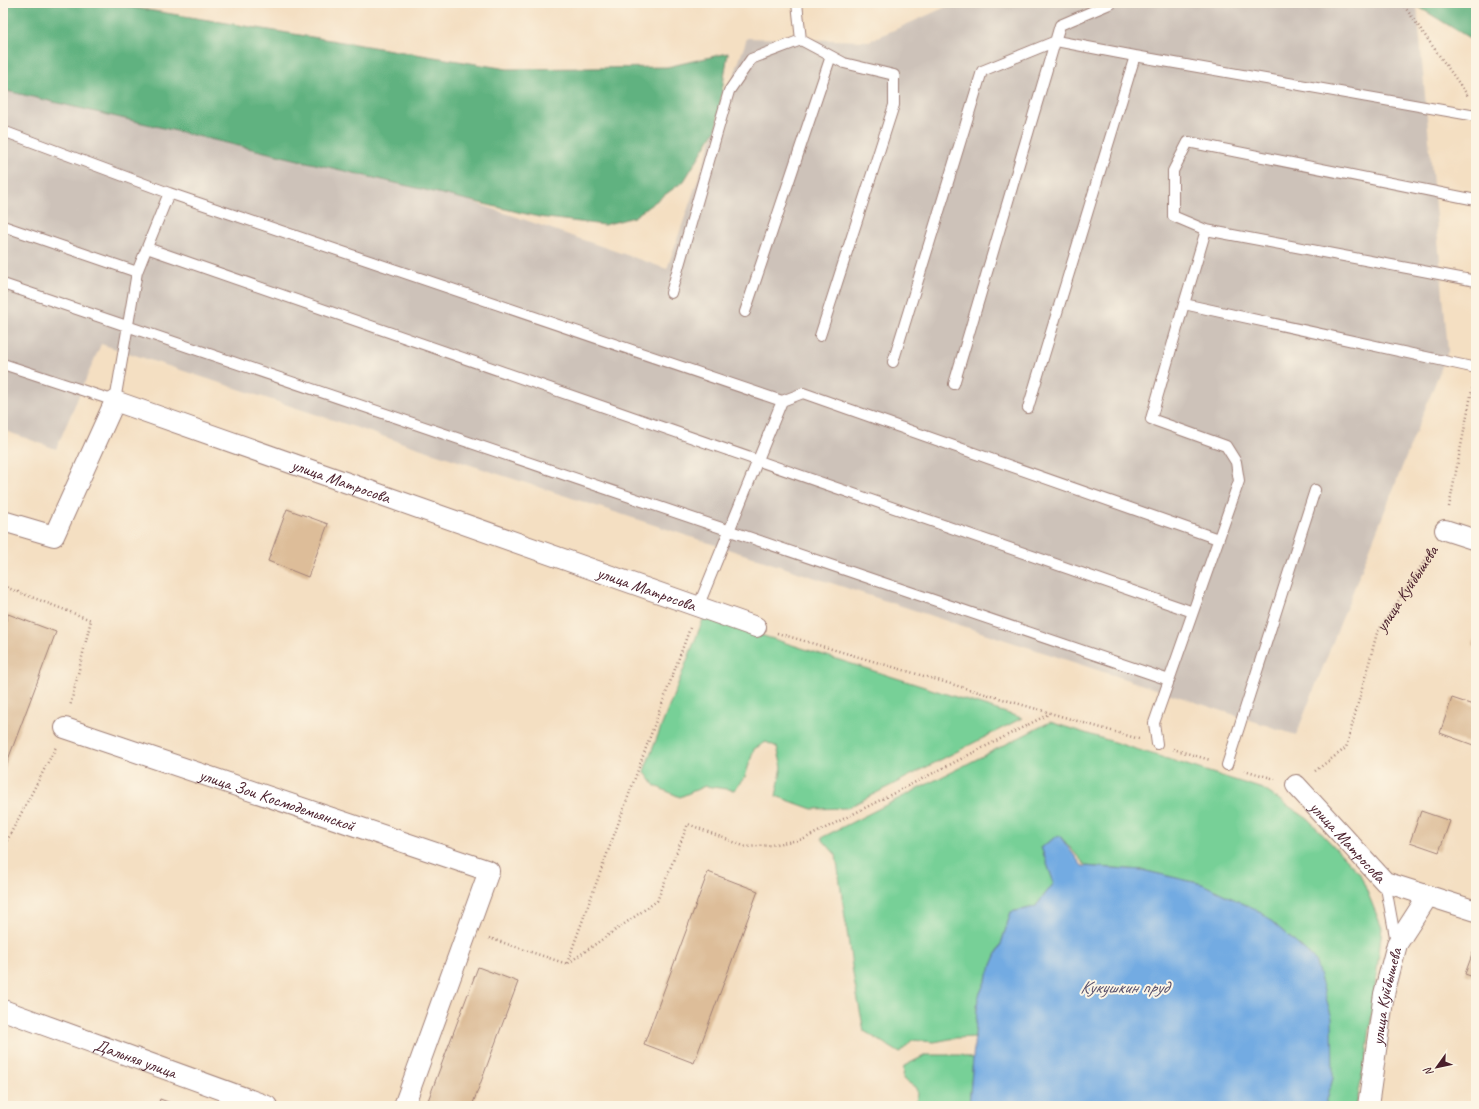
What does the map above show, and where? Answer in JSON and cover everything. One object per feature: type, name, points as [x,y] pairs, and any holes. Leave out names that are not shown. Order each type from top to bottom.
[{"type":"street","points":[[3,522],[54,536],[115,401]]},
{"type":"street","name":"улица Матросова","points":[[115,401],[756,627]]},
{"type":"street","points":[[1445,530],[1476,540]]},
{"type":"street","name":"улица Зои Космодемьянской","points":[[66,728],[490,871],[468,930]]},
{"type":"street","name":"улица Матросова","points":[[1296,785],[1385,882],[1476,911]]},
{"type":"street","name":"улица Куйбышева","points":[[1368,1106],[1384,994],[1397,944],[1428,896]]},
{"type":"street","points":[[404,1106],[468,930]]},
{"type":"street","name":"Дальняя улица","points":[[3,1010],[267,1106]]},
{"type":"lane","points":[[797,3],[801,40]]},
{"type":"lane","points":[[954,384],[1060,25],[1112,3]]},
{"type":"lane","points":[[670,293],[729,91],[751,59],[801,40],[844,63],[894,75],[894,105],[820,336]]},
{"type":"lane","points":[[893,362],[982,71],[1056,40],[1135,56],[1476,116]]},
{"type":"lane","points":[[745,312],[831,56]]},
{"type":"lane","points":[[1028,408],[1135,56]]},
{"type":"lane","points":[[3,131],[169,194],[782,401],[803,394],[1218,539]]},
{"type":"lane","points":[[1476,200],[1188,142],[1173,171],[1173,216],[1206,230],[1476,281]]},
{"type":"lane","points":[[3,364],[115,401],[137,272],[169,194]]},
{"type":"lane","points":[[3,226],[137,272]]},
{"type":"lane","points":[[1157,744],[1154,723],[1238,481],[1236,462],[1226,446],[1151,419],[1206,230]]},
{"type":"lane","points":[[147,248],[1193,612]]},
{"type":"lane","points":[[3,284],[1169,680]]},
{"type":"lane","points":[[1184,304],[1476,368]]},
{"type":"lane","points":[[698,607],[782,401]]},
{"type":"lane","points":[[1227,765],[1315,490]]},
{"type":"lane","points":[[1385,882],[1397,944]]},
{"type":"path","points":[[1402,3],[1472,102]]},
{"type":"path","name":"улица Куйбышева","points":[[1296,785],[1346,748],[1377,633],[1445,530],[1473,384]]},
{"type":"path","points":[[3,586],[91,620],[66,728],[3,848]]},
{"type":"path","points":[[567,964],[698,607]]},
{"type":"path","points":[[756,627],[1296,785]]},
{"type":"path","points":[[567,964],[657,902],[688,824],[746,847],[770,845],[804,839],[1050,713]]},
{"type":"path","points":[[468,930],[567,964]]},
{"type":"shaded area","points":[[955,3],[1414,3],[1417,6],[1448,351],[1296,735],[101,344],[56,449],[3,430],[3,40],[667,269],[747,38],[869,41]]},
{"type":"green space","points":[[3,3],[105,3],[507,69],[667,67],[728,53],[716,129],[684,181],[634,217],[604,225],[539,217],[3,90]]},
{"type":"green space","points":[[1414,3],[1476,3],[1476,42],[1417,6]]},
{"type":"green space","points":[[704,617],[1022,718],[847,808],[812,809],[776,796],[782,767],[777,747],[766,742],[754,749],[745,777],[734,790],[705,786],[680,797],[655,786],[644,771]]},
{"type":"green space","points":[[1050,722],[1263,789],[1308,819],[1360,874],[1382,928],[1367,1052],[1356,1106],[1325,1106],[1333,1078],[1315,960],[1261,912],[1202,884],[1142,870],[1086,866],[1059,835],[1041,847],[1054,883],[1035,907],[1011,912],[1001,944],[978,998],[975,1037],[955,1038],[934,1042],[912,1040],[900,1053],[864,1031],[854,980],[836,855],[821,838]]},
{"type":"green space","points":[[926,1055],[961,1055],[973,1059],[969,1106],[915,1106],[918,1093],[915,1087],[903,1079],[904,1066]]},
{"type":"water","name":"Кукушкин пруд","points":[[1059,835],[1082,866],[1142,870],[1202,884],[1261,912],[1315,960],[1332,1018],[1333,1078],[1325,1106],[969,1106],[978,998],[1001,944],[1011,912],[1035,907],[1054,883],[1041,847]]},
{"type":"building","points":[[287,509],[328,524],[308,577],[268,561]]},
{"type":"building","points":[[8,614],[56,632],[3,773],[3,629]]},
{"type":"building","points":[[1476,634],[1476,647],[1472,646]]},
{"type":"building","points":[[1452,698],[1476,706],[1476,746],[1440,733]]},
{"type":"building","points":[[1421,811],[1450,821],[1439,852],[1410,842]]},
{"type":"building","points":[[708,872],[758,891],[694,1063],[644,1044]]},
{"type":"building","points":[[1476,944],[1476,978],[1465,974]]},
{"type":"building","points":[[478,967],[518,982],[472,1106],[426,1106]]},
{"type":"building","points":[[160,1099],[179,1106],[158,1106]]}]
